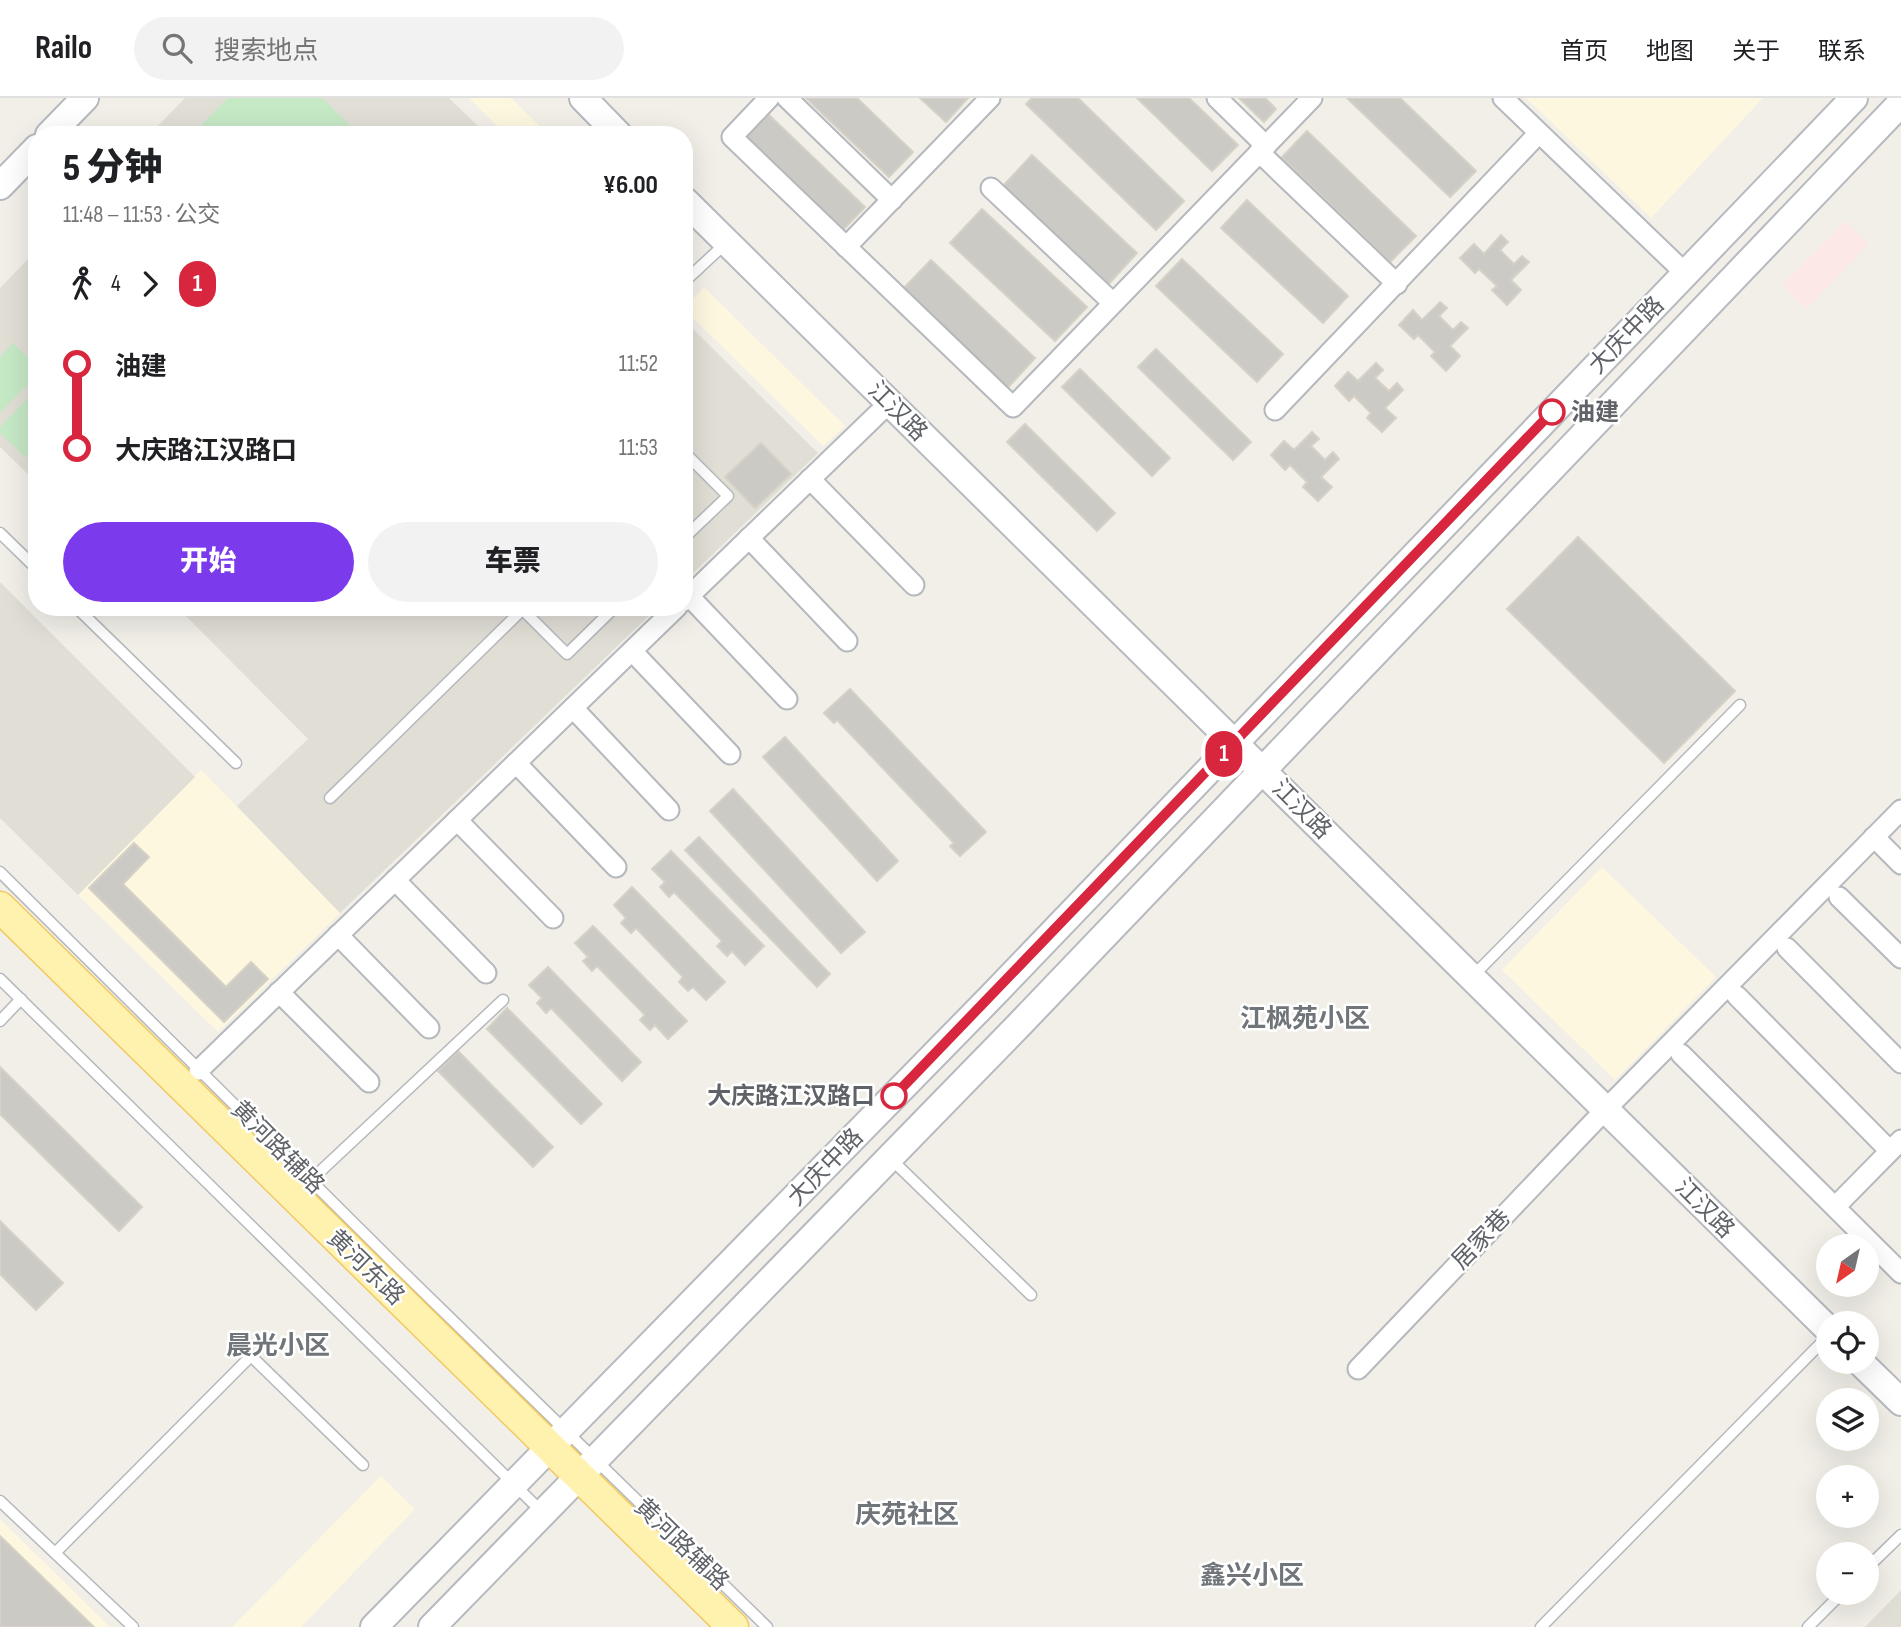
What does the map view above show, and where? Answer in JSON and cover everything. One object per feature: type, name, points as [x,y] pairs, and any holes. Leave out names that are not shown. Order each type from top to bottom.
[{"type":"main road","points":[[59,126],[85,98]]},
{"type":"main road","points":[[583,98],[610,126]]},
{"type":"main road","name":"大庆中路","points":[[374,1627],[991,997],[1854,98]]},
{"type":"main road","name":"大庆中路","points":[[432,1627],[890,1157],[1901,103]]},
{"type":"main road","points":[[0,186],[28,157]]},
{"type":"main road","name":"江汉路","points":[[693,209],[1816,1320]]},
{"type":"main road","name":"黄河东路","points":[[0,907],[733,1627]]},
{"type":"main road","name":"黄河东路","points":[[0,936],[551,1447]]},
{"type":"main road","points":[[1874,1374],[1899,1396]]},
{"type":"main road","name":"黄河东路","points":[[580,1475],[704,1627]]},
{"type":"street","points":[[769,98],[732,137],[1013,407],[1312,98]]},
{"type":"street","points":[[787,98],[892,200]]},
{"type":"street","points":[[846,247],[990,98]]},
{"type":"street","points":[[1217,98],[1263,149],[1397,284]]},
{"type":"street","points":[[1503,98],[1685,274]]},
{"type":"street","points":[[1275,410],[1539,133]]},
{"type":"street","points":[[991,188],[1113,303]]},
{"type":"street","points":[[693,591],[889,402]]},
{"type":"street","points":[[810,479],[914,585]]},
{"type":"street","points":[[748,538],[847,641]]},
{"type":"street","points":[[693,610],[787,699]]},
{"type":"street","points":[[199,1070],[668,616]]},
{"type":"street","points":[[632,651],[730,754]]},
{"type":"street","points":[[573,708],[669,810]]},
{"type":"street","points":[[516,763],[615,867]]},
{"type":"street","name":"居家巷","points":[[1358,1369],[1605,1110],[1901,810]]},
{"type":"street","points":[[457,820],[553,918]]},
{"type":"street","points":[[1874,837],[1901,864]]},
{"type":"street","points":[[395,880],[486,973]]},
{"type":"street","points":[[1839,897],[1901,958]]},
{"type":"street","points":[[338,935],[429,1028]]},
{"type":"street","points":[[1787,948],[1901,1063]]},
{"type":"street","points":[[279,992],[369,1082]]},
{"type":"street","points":[[1737,996],[1896,1145],[1835,1207]]},
{"type":"street","points":[[1681,1054],[1901,1273]]},
{"type":"lane","points":[[693,273],[726,242]]},
{"type":"lane","points":[[693,461],[727,496],[693,529]]},
{"type":"lane","points":[[0,533],[28,560]]},
{"type":"lane","points":[[85,616],[236,763]]},
{"type":"lane","points":[[330,798],[513,616]]},
{"type":"lane","points":[[529,616],[567,654],[606,616]]},
{"type":"lane","points":[[1472,977],[1740,705]]},
{"type":"lane","name":"黄河路辅路","points":[[0,872],[311,1180],[551,1447],[580,1475],[767,1627]]},
{"type":"lane","points":[[0,979],[543,1513]]},
{"type":"lane","points":[[0,1021],[21,999]]},
{"type":"lane","points":[[311,1180],[503,1000]]},
{"type":"lane","points":[[890,1157],[1031,1295]]},
{"type":"lane","points":[[1541,1627],[1816,1346]]},
{"type":"lane","points":[[55,1553],[251,1356],[363,1465]]},
{"type":"lane","points":[[0,1501],[133,1627]]},
{"type":"lane","points":[[1879,1556],[1901,1535]]},
{"type":"lane","points":[[1808,1627],[1830,1605]]},
{"type":"shaded area","points":[[185,98],[449,98],[478,126],[158,126]]},
{"type":"shaded area","points":[[469,98],[511,98],[540,126],[497,126]]},
{"type":"shaded area","points":[[1526,98],[1763,98],[1651,218]]},
{"type":"shaded area","points":[[1845,221],[1869,244],[1806,309],[1782,285]]},
{"type":"shaded area","points":[[28,259],[28,474],[0,447],[0,288]]},
{"type":"shaded area","points":[[704,287],[845,426],[823,446],[693,318],[693,299]]},
{"type":"shaded area","points":[[693,329],[818,453],[693,573]]},
{"type":"shaded area","points":[[0,582],[28,610],[28,616],[34,616],[195,777],[78,895],[0,818]]},
{"type":"shaded area","points":[[186,616],[649,616],[340,913],[237,806],[308,739]]},
{"type":"shaded area","points":[[201,770],[340,913],[218,1032],[78,895]]},
{"type":"shaded area","points":[[1602,867],[1716,977],[1615,1080],[1502,970]]},
{"type":"shaded area","points":[[381,1476],[415,1509],[301,1627],[232,1627]]},
{"type":"shaded area","points":[[0,1519],[110,1627],[0,1627]]},
{"type":"shaded area","points":[[1901,1590],[1901,1627],[1865,1627]]},
{"type":"green space","points":[[228,98],[322,98],[351,126],[201,126]]},
{"type":"green space","points":[[13,343],[28,357],[28,384],[0,413],[0,357]]},
{"type":"green space","points":[[28,398],[28,454],[25,457],[0,433],[0,427]]},
{"type":"building","points":[[806,98],[857,98],[913,152],[889,177]]},
{"type":"building","points":[[920,98],[968,98],[946,122]]},
{"type":"building","points":[[1032,98],[1078,98],[1184,201],[1156,230],[1026,104]]},
{"type":"building","points":[[1137,98],[1189,98],[1238,145],[1212,171]]},
{"type":"building","points":[[1239,98],[1265,98],[1276,109],[1264,122]]},
{"type":"building","points":[[1347,98],[1400,98],[1476,171],[1450,197]]},
{"type":"building","points":[[768,114],[865,207],[841,232],[744,140]]},
{"type":"building","points":[[1307,131],[1416,236],[1390,262],[1282,157]]},
{"type":"building","points":[[1032,155],[1137,253],[1105,288],[1000,189]]},
{"type":"building","points":[[1247,200],[1348,296],[1323,323],[1221,228]]},
{"type":"building","points":[[982,209],[1087,307],[1055,341],[950,243]]},
{"type":"building","points":[[1501,235],[1508,242],[1500,250],[1514,264],[1522,256],[1529,262],[1511,280],[1521,290],[1507,305],[1492,290],[1497,286],[1479,269],[1475,273],[1460,258],[1474,244],[1484,254]]},
{"type":"building","points":[[1182,259],[1283,354],[1257,382],[1156,286]]},
{"type":"building","points":[[931,260],[1035,358],[1003,393],[898,294]]},
{"type":"building","points":[[1440,302],[1447,308],[1439,316],[1453,330],[1461,322],[1468,328],[1450,346],[1460,356],[1446,371],[1431,356],[1435,352],[1418,335],[1414,339],[1399,325],[1413,310],[1422,320]]},
{"type":"building","points":[[1156,349],[1251,442],[1233,460],[1138,367]]},
{"type":"building","points":[[1376,363],[1383,370],[1375,378],[1389,391],[1397,383],[1403,390],[1385,408],[1396,418],[1382,432],[1367,418],[1371,413],[1354,396],[1349,401],[1335,386],[1348,372],[1358,381]]},
{"type":"building","points":[[1080,369],[1170,458],[1152,476],[1062,387]]},
{"type":"building","points":[[1025,424],[1115,513],[1097,531],[1007,442]]},
{"type":"building","points":[[1312,432],[1319,439],[1311,446],[1325,460],[1333,452],[1339,459],[1321,477],[1332,487],[1318,501],[1303,487],[1307,482],[1290,465],[1285,470],[1271,455],[1284,441],[1294,450]]},
{"type":"building","points":[[761,443],[791,474],[755,508],[725,477]]},
{"type":"building","points":[[1578,537],[1735,691],[1664,763],[1507,609]]},
{"type":"building","points":[[850,689],[986,832],[960,856],[950,846],[954,843],[837,720],[834,723],[824,713]]},
{"type":"building","points":[[785,737],[898,861],[877,881],[763,757]]},
{"type":"building","points":[[733,789],[865,932],[841,953],[710,811]]},
{"type":"building","points":[[699,837],[830,974],[817,987],[685,850]]},
{"type":"building","points":[[134,843],[149,857],[123,884],[226,987],[251,962],[268,979],[224,1022],[89,888]]},
{"type":"building","points":[[671,851],[764,946],[745,965],[732,951],[727,956],[717,946],[722,941],[674,892],[669,897],[660,887],[665,882],[652,869]]},
{"type":"building","points":[[632,887],[725,982],[706,1000],[693,987],[688,991],[679,982],[683,977],[636,928],[631,933],[621,923],[626,918],[614,905]]},
{"type":"building","points":[[593,926],[687,1021],[668,1039],[655,1025],[650,1030],[640,1020],[645,1015],[597,966],[592,971],[583,961],[588,957],[575,943]]},
{"type":"building","points":[[548,967],[641,1062],[622,1081],[551,1008],[546,1013],[537,1003],[542,998],[529,985]]},
{"type":"building","points":[[507,1008],[602,1104],[581,1124],[487,1029]]},
{"type":"building","points":[[458,1051],[553,1147],[533,1167],[438,1071]]},
{"type":"building","points":[[0,1067],[142,1207],[119,1231],[0,1114]]},
{"type":"building","points":[[0,1221],[63,1283],[36,1310],[0,1274]]},
{"type":"building","points":[[0,1536],[94,1627],[0,1627]]},
{"type":"bus line","name":"1","points":[[894,1096],[1552,412]]},
{"type":"place","name":"油建","points":[[1552,412]]},
{"type":"place","name":"大庆路江汉路口","points":[[894,1096]]},
{"type":"district","name":"江枫苑小区","points":[[1305,1018]]},
{"type":"district","name":"晨光小区","points":[[278,1345]]},
{"type":"district","name":"庆苑社区","points":[[907,1514]]},
{"type":"district","name":"鑫兴小区","points":[[1252,1575]]}]
